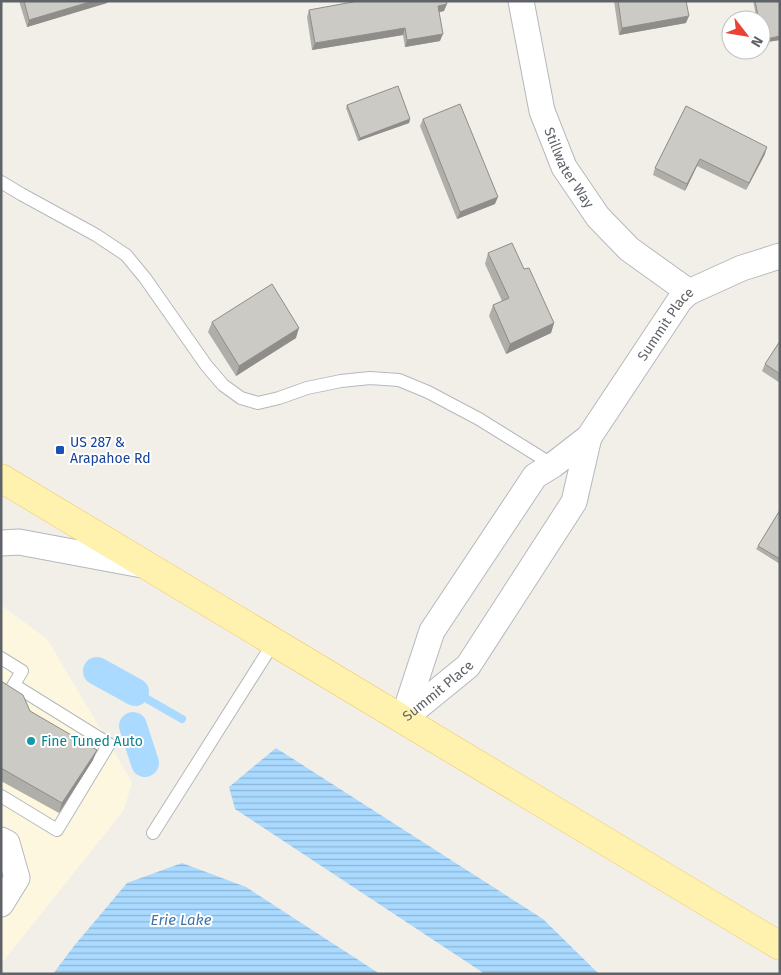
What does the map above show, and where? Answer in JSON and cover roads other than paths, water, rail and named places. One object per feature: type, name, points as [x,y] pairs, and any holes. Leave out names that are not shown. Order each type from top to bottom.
[{"type":"main road","points":[[1,478],[780,946]]},
{"type":"street","name":"Stillwater Way","points":[[520,1],[542,111],[564,167],[598,217],[629,249],[689,292]]},
{"type":"street","name":"Summit Place","points":[[402,719],[432,631],[535,476],[553,465],[589,437],[680,300],[689,292],[742,268],[780,256]]},
{"type":"street","name":"Summit Place","points":[[402,719],[468,666],[574,502],[589,437]]},
{"type":"street","points":[[1,543],[19,542],[149,567]]},
{"type":"street","points":[[1,840],[7,843],[17,878],[1,904]]},
{"type":"lane","points":[[1,182],[96,235],[126,255],[145,278],[206,365],[223,385],[241,398],[258,403],[307,388],[341,381],[370,378],[399,380],[428,392],[479,419],[553,465]]},
{"type":"lane","points":[[153,833],[274,642]]},
{"type":"lane","points":[[1,658],[22,671],[7,698]]},
{"type":"lane","points":[[1,796],[57,830],[109,744],[14,685]]},
{"type":"water","points":[[276,748],[543,919],[599,974],[485,974],[235,809],[229,787]]},
{"type":"water","name":"Erie Lake","points":[[182,863],[246,887],[380,974],[53,974],[127,883]]},
{"type":"waterway","points":[[97,671],[135,692]]},
{"type":"waterway","points":[[135,692],[182,719]]},
{"type":"waterway","points":[[133,726],[145,763]]},
{"type":"place","name":"US 287 & Arapahoe Rd","points":[[60,450]]},
{"type":"place","name":"Fine Tuned Auto","points":[[31,741]]}]
